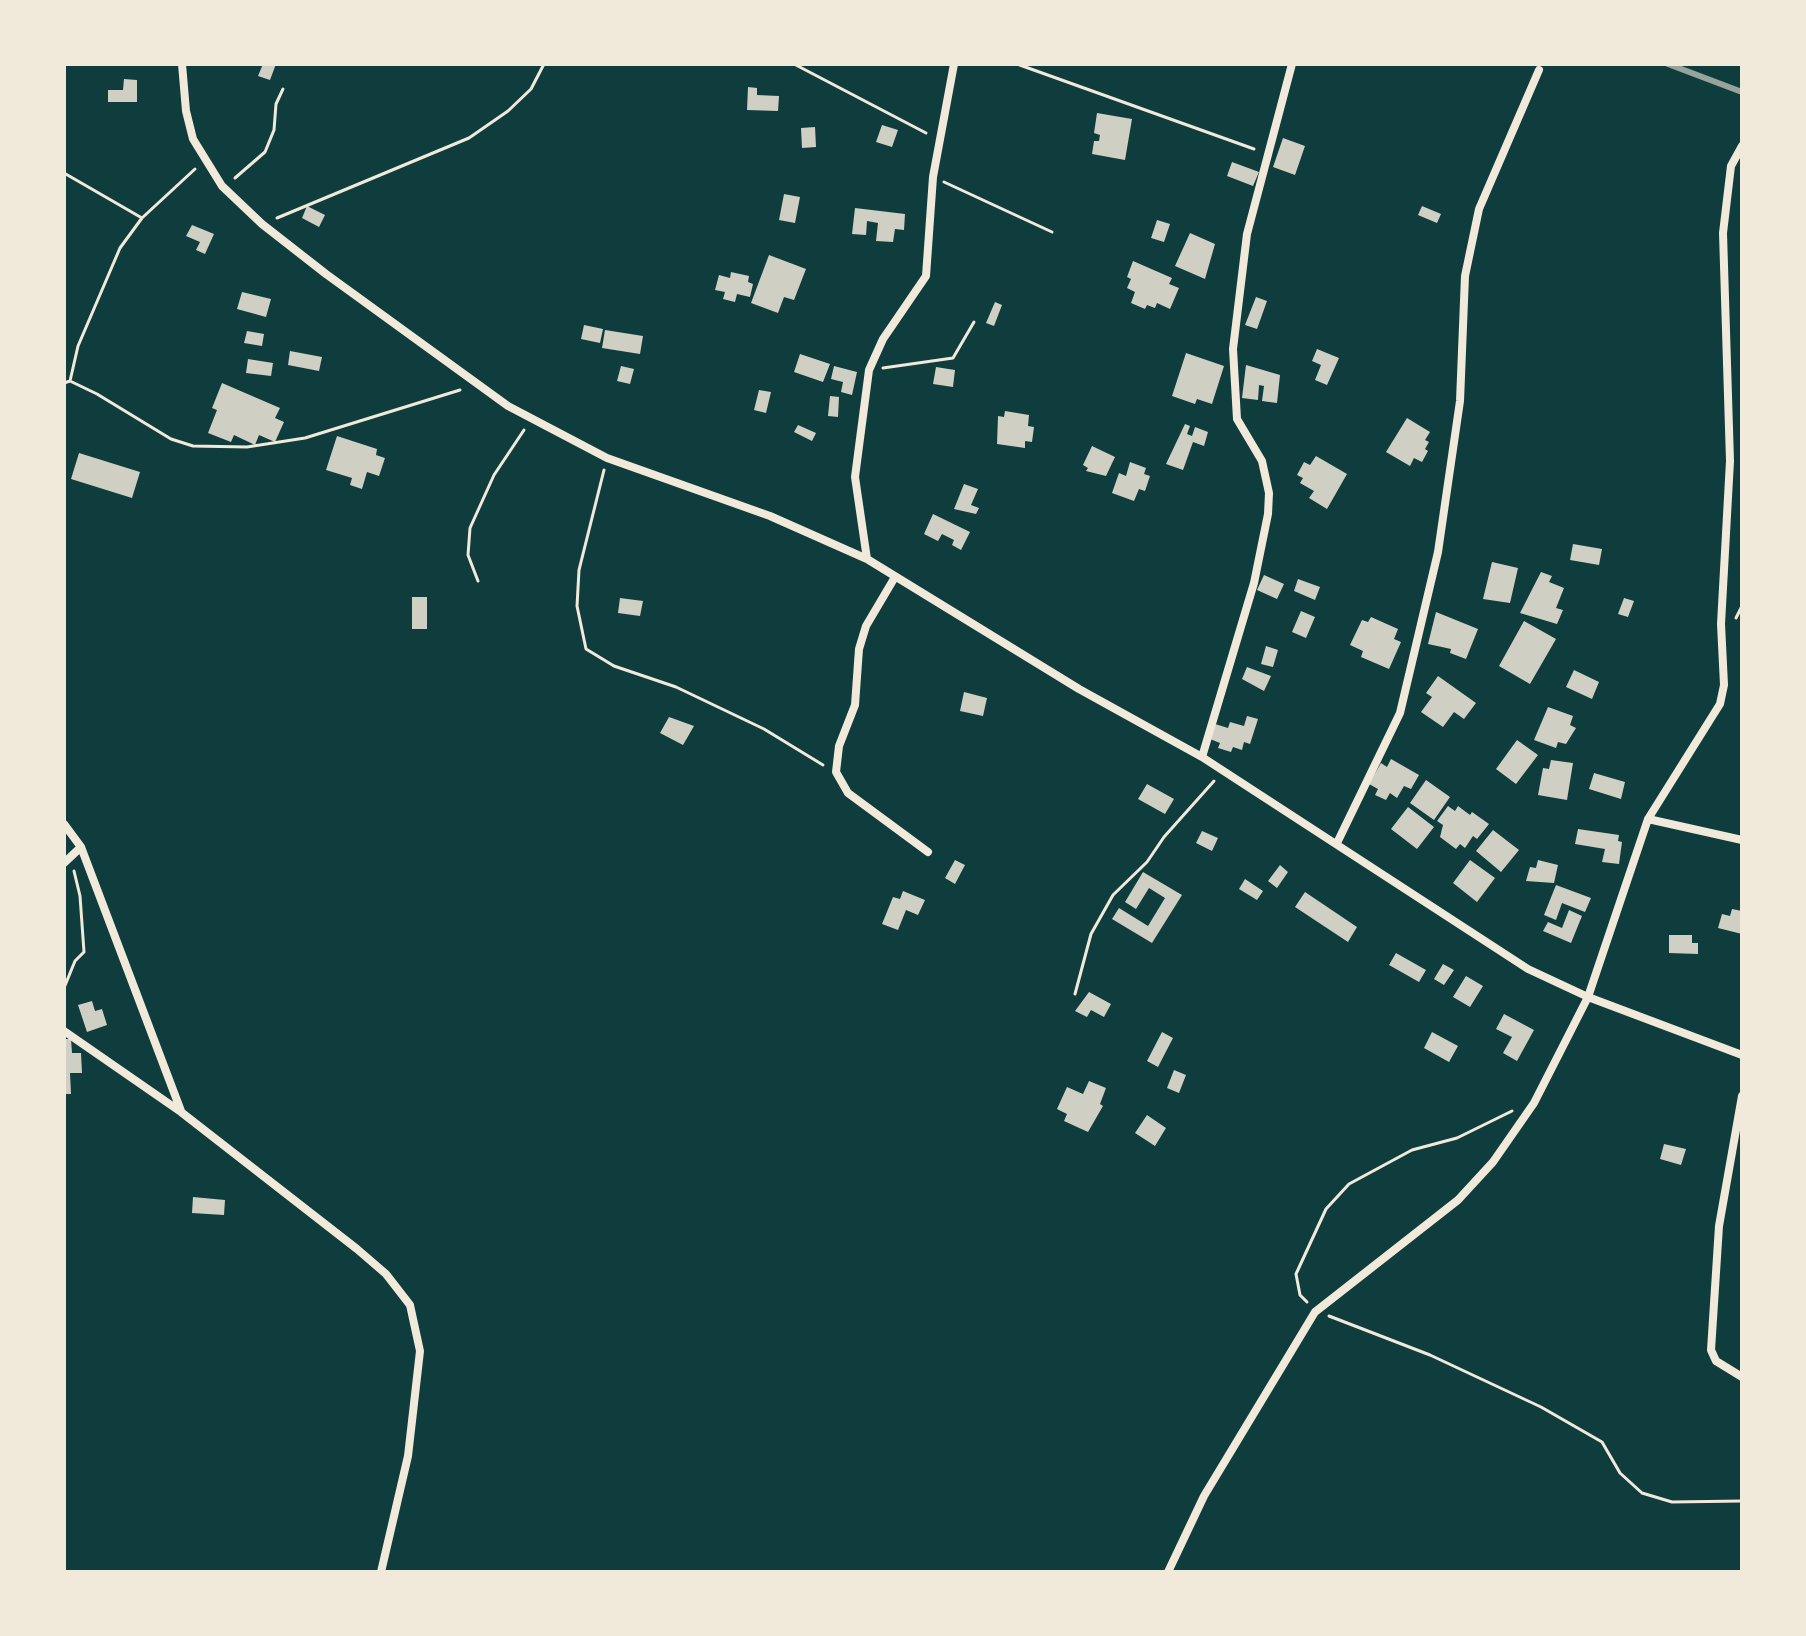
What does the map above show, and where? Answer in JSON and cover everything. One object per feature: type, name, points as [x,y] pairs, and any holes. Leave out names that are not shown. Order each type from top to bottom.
[{"type":"street","points":[[182,64],[186,111],[204,162],[222,186],[262,224],[475,384],[531,420],[607,458],[770,516],[867,559],[1079,689],[1202,757],[1528,969],[1588,997],[1742,1055]]},
{"type":"street","points":[[867,559],[855,477],[869,370],[883,339],[926,276],[933,177],[954,64]]},
{"type":"street","points":[[1202,757],[1254,583],[1268,514],[1269,493],[1262,461],[1237,419],[1233,349],[1243,259],[1292,64]]},
{"type":"street","points":[[1337,843],[1400,713],[1438,552],[1460,401],[1465,276],[1479,209],[1539,70]]},
{"type":"street","points":[[1168,1572],[1204,1496],[1315,1312],[1458,1200],[1493,1162],[1534,1103],[1588,997],[1648,819],[1711,720],[1724,685],[1721,624],[1730,461],[1723,233],[1731,166],[1742,146]]},
{"type":"street","points":[[895,577],[866,626],[859,649],[855,705],[839,746],[836,772],[848,793],[928,852]]},
{"type":"street","points":[[1648,819],[1742,840]]},
{"type":"street","points":[[64,824],[81,847],[181,1112]]},
{"type":"street","points":[[64,863],[81,847]]},
{"type":"street","points":[[64,1031],[181,1112],[357,1249],[386,1274],[410,1305],[420,1351],[408,1456],[381,1572]]},
{"type":"street","points":[[1742,1096],[1719,1226],[1711,1350],[1716,1361],[1742,1377]]},
{"type":"path","points":[[262,224],[469,138],[508,111],[531,89],[544,64]]},
{"type":"path","points":[[794,64],[940,141]]},
{"type":"path","points":[[1017,64],[1268,154]]},
{"type":"path","points":[[222,186],[247,170],[265,152],[274,130],[276,104],[283,89]]},
{"type":"path","points":[[70,381],[78,346],[120,248],[142,218],[204,162]]},
{"type":"path","points":[[64,173],[142,218]]},
{"type":"path","points":[[933,177],[1052,232]]},
{"type":"path","points":[[869,370],[953,358],[974,322]]},
{"type":"path","points":[[64,383],[70,381],[171,439],[193,446],[247,447],[305,438],[475,384]]},
{"type":"path","points":[[478,581],[468,555],[470,528],[494,475],[531,420]]},
{"type":"path","points":[[607,458],[579,570],[577,606],[586,649],[614,666],[676,687],[764,729],[836,772]]},
{"type":"path","points":[[1075,994],[1091,934],[1113,895],[1147,862],[1164,837],[1223,772]]},
{"type":"path","points":[[64,988],[75,961],[84,952],[85,941],[72,856]]},
{"type":"path","points":[[1534,1103],[1497,1116],[1457,1138],[1412,1150],[1349,1184],[1326,1209],[1296,1274],[1300,1295],[1315,1312],[1430,1355],[1541,1407],[1602,1442],[1620,1473],[1642,1493],[1672,1502],[1742,1501]]},
{"type":"building","points":[[263,64],[276,64],[270,80],[258,76]]},
{"type":"building","points":[[124,79],[137,80],[137,102],[108,102],[108,90],[123,90]]},
{"type":"building","points":[[748,87],[757,88],[757,95],[779,96],[778,111],[747,110]]},
{"type":"building","points":[[1097,113],[1132,119],[1125,160],[1092,154],[1094,141],[1099,141],[1100,135],[1094,133]]},
{"type":"building","points":[[882,125],[898,130],[892,147],[876,142]]},
{"type":"building","points":[[815,127],[816,147],[802,148],[801,128]]},
{"type":"building","points":[[1283,138],[1305,146],[1295,175],[1273,167]]},
{"type":"building","points":[[1232,162],[1259,172],[1253,186],[1227,176]]},
{"type":"building","points":[[784,194],[800,197],[795,223],[779,220]]},
{"type":"building","points":[[307,206],[325,215],[319,227],[302,218]]},
{"type":"building","points":[[1422,206],[1441,214],[1437,223],[1418,215]]},
{"type":"building","points":[[855,208],[905,214],[904,230],[895,229],[893,242],[876,241],[878,223],[867,221],[866,235],[852,234]]},
{"type":"building","points":[[1157,220],[1170,224],[1164,242],[1151,238]]},
{"type":"building","points":[[192,225],[214,234],[205,254],[196,250],[200,242],[186,236]]},
{"type":"building","points":[[1190,233],[1215,244],[1205,279],[1175,266]]},
{"type":"building","points":[[769,255],[806,269],[794,300],[784,297],[778,313],[751,303]]},
{"type":"building","points":[[1133,261],[1172,278],[1169,284],[1179,288],[1170,309],[1157,303],[1155,308],[1147,305],[1145,309],[1131,303],[1135,292],[1127,288],[1131,279],[1127,277]]},
{"type":"building","points":[[731,272],[749,276],[748,282],[753,284],[750,297],[737,294],[735,302],[723,299],[725,292],[715,290],[719,275],[730,278]]},
{"type":"building","points":[[242,292],[271,299],[266,317],[237,309]]},
{"type":"building","points":[[1256,297],[1267,301],[1257,329],[1245,325]]},
{"type":"building","points":[[995,302],[1002,305],[994,326],[986,323]]},
{"type":"building","points":[[584,325],[603,329],[600,343],[581,339]]},
{"type":"building","points":[[605,330],[643,336],[640,354],[602,348]]},
{"type":"building","points":[[247,331],[264,334],[262,346],[244,343]]},
{"type":"building","points":[[1317,349],[1339,358],[1327,385],[1315,380],[1321,365],[1312,361]]},
{"type":"building","points":[[290,351],[322,357],[319,371],[288,365]]},
{"type":"building","points":[[1186,353],[1224,366],[1212,404],[1197,399],[1195,404],[1172,396]]},
{"type":"building","points":[[800,354],[830,364],[823,382],[794,372]]},
{"type":"building","points":[[248,359],[273,363],[271,376],[246,373]]},
{"type":"building","points":[[1246,365],[1280,375],[1277,403],[1262,401],[1264,386],[1259,385],[1258,400],[1242,398]]},
{"type":"building","points":[[621,366],[634,369],[630,384],[617,381]]},
{"type":"building","points":[[834,366],[857,372],[852,395],[841,392],[843,382],[831,379]]},
{"type":"building","points":[[936,367],[955,370],[953,387],[933,384]]},
{"type":"building","points":[[222,383],[280,408],[275,418],[284,422],[275,442],[259,435],[255,445],[234,435],[231,442],[208,433],[217,410],[212,408]]},
{"type":"building","points":[[759,390],[771,392],[766,413],[754,410]]},
{"type":"building","points":[[830,396],[839,397],[838,417],[828,416]]},
{"type":"building","points":[[1005,411],[1029,415],[1028,426],[1034,427],[1032,442],[1025,441],[1025,448],[997,444],[998,416],[1004,417]]},
{"type":"building","points":[[1407,418],[1430,432],[1425,440],[1429,442],[1425,449],[1428,451],[1422,462],[1414,458],[1410,466],[1386,452]]},
{"type":"building","points":[[1185,424],[1190,426],[1187,434],[1192,436],[1195,427],[1208,432],[1204,446],[1193,442],[1183,470],[1166,464]]},
{"type":"building","points":[[798,425],[816,433],[812,441],[794,432]]},
{"type":"building","points":[[337,436],[377,449],[376,455],[385,458],[379,476],[367,472],[362,489],[350,485],[352,478],[326,470]]},
{"type":"building","points":[[1092,446],[1115,457],[1106,476],[1086,471],[1088,468],[1083,465]]},
{"type":"building","points":[[79,453],[140,472],[132,498],[71,479]]},
{"type":"building","points":[[1316,456],[1347,474],[1327,509],[1309,498],[1314,491],[1300,483],[1303,478],[1297,475],[1304,462],[1310,465]]},
{"type":"building","points":[[1130,462],[1146,468],[1144,474],[1150,476],[1145,491],[1139,489],[1134,501],[1112,493],[1119,473],[1126,476]]},
{"type":"building","points":[[964,484],[978,489],[971,505],[979,508],[976,514],[954,509]]},
{"type":"building","points":[[933,514],[970,532],[961,550],[952,545],[954,540],[942,534],[938,541],[924,534]]},
{"type":"building","points":[[1573,544],[1602,549],[1599,565],[1570,560]]},
{"type":"building","points":[[1492,562],[1518,568],[1510,603],[1483,599]]},
{"type":"building","points":[[1541,572],[1552,576],[1549,582],[1564,588],[1556,608],[1563,610],[1557,624],[1520,613]]},
{"type":"building","points":[[1264,575],[1284,584],[1277,599],[1257,590]]},
{"type":"building","points":[[1298,579],[1320,587],[1315,600],[1294,591]]},
{"type":"building","points":[[412,597],[427,597],[427,629],[412,629]]},
{"type":"building","points":[[620,598],[643,601],[640,616],[618,613]]},
{"type":"building","points":[[1624,598],[1634,601],[1628,617],[1618,614]]},
{"type":"building","points":[[1301,611],[1315,617],[1306,638],[1292,632]]},
{"type":"building","points":[[1436,612],[1478,629],[1466,659],[1450,653],[1451,649],[1428,644]]},
{"type":"building","points":[[1371,617],[1398,629],[1394,639],[1401,642],[1389,669],[1361,657],[1363,651],[1350,645],[1362,620],[1368,622]]},
{"type":"building","points":[[1524,621],[1556,639],[1530,684],[1499,666]]},
{"type":"building","points":[[1266,646],[1278,650],[1273,667],[1261,664]]},
{"type":"building","points":[[1247,667],[1271,676],[1264,691],[1242,679]]},
{"type":"building","points":[[1574,670],[1599,682],[1592,699],[1566,687]]},
{"type":"building","points":[[1438,676],[1476,703],[1464,719],[1454,712],[1443,727],[1421,712],[1432,697],[1426,693]]},
{"type":"building","points":[[964,692],[987,698],[983,716],[960,711]]},
{"type":"building","points":[[1548,707],[1573,716],[1570,725],[1576,728],[1566,744],[1558,742],[1556,748],[1534,740]]},
{"type":"building","points":[[1247,716],[1258,719],[1250,744],[1244,742],[1242,750],[1233,747],[1231,752],[1218,748],[1220,743],[1210,739],[1215,724],[1228,728],[1230,722],[1244,726]]},
{"type":"building","points":[[669,717],[694,726],[683,745],[660,733]]},
{"type":"building","points":[[1517,740],[1538,755],[1516,784],[1496,769]]},
{"type":"building","points":[[1391,759],[1419,775],[1411,789],[1404,786],[1397,798],[1390,793],[1386,800],[1375,795],[1378,789],[1369,784],[1381,763],[1387,767]]},
{"type":"building","points":[[1551,760],[1573,763],[1567,800],[1538,795],[1543,768],[1549,769]]},
{"type":"building","points":[[1594,773],[1625,782],[1621,799],[1589,789]]},
{"type":"building","points":[[1426,780],[1450,797],[1434,820],[1410,803]]},
{"type":"building","points":[[1147,784],[1174,799],[1165,814],[1138,799]]},
{"type":"building","points":[[1448,806],[1455,811],[1458,806],[1470,815],[1472,812],[1489,824],[1477,839],[1473,836],[1465,848],[1460,844],[1456,849],[1440,837],[1443,825],[1437,821]]},
{"type":"building","points":[[1408,807],[1434,827],[1417,849],[1391,829]]},
{"type":"building","points":[[1578,829],[1619,835],[1618,841],[1622,842],[1619,864],[1602,862],[1605,849],[1575,844]]},
{"type":"building","points":[[1493,830],[1519,850],[1501,872],[1476,851]]},
{"type":"building","points":[[1202,831],[1218,838],[1212,851],[1196,843]]},
{"type":"building","points":[[955,860],[965,865],[955,884],[945,878]]},
{"type":"building","points":[[1470,860],[1495,878],[1477,902],[1453,883]]},
{"type":"building","points":[[1538,860],[1558,865],[1554,883],[1526,881],[1530,867],[1536,868]]},
{"type":"building","points":[[1280,865],[1288,872],[1277,888],[1268,881]]},
{"type":"building","points":[[1143,872],[1182,895],[1152,943],[1112,919],[1119,908],[1148,926],[1165,898],[1149,888],[1136,909],[1125,902]]},
{"type":"building","points":[[1245,879],[1263,891],[1257,900],[1239,889]]},
{"type":"building","points":[[1556,885],[1591,898],[1585,912],[1562,903],[1556,920],[1544,915]]},
{"type":"building","points":[[903,891],[925,900],[918,915],[906,910],[898,930],[882,924],[893,897],[900,899]]},
{"type":"building","points":[[1305,892],[1357,927],[1348,942],[1295,907]]},
{"type":"building","points":[[1732,909],[1742,911],[1742,934],[1718,928],[1722,914],[1730,916]]},
{"type":"building","points":[[1569,910],[1582,916],[1571,943],[1543,931],[1548,922],[1562,928]]},
{"type":"building","points":[[1669,935],[1692,935],[1692,943],[1698,943],[1698,954],[1669,953]]},
{"type":"building","points":[[1396,953],[1426,970],[1419,982],[1389,965]]},
{"type":"building","points":[[1443,964],[1454,970],[1444,985],[1434,979]]},
{"type":"building","points":[[1466,976],[1483,986],[1470,1007],[1453,997]]},
{"type":"building","points":[[1089,992],[1111,1004],[1104,1017],[1091,1010],[1087,1017],[1075,1011]]},
{"type":"building","points":[[92,1001],[95,1011],[102,1009],[107,1025],[87,1032],[78,1005]]},
{"type":"building","points":[[1504,1014],[1534,1030],[1517,1061],[1503,1053],[1512,1037],[1496,1029]]},
{"type":"building","points":[[1162,1032],[1173,1038],[1158,1067],[1147,1061]]},
{"type":"building","points":[[1432,1032],[1458,1046],[1449,1062],[1424,1048]]},
{"type":"building","points":[[64,1039],[71,1039],[72,1053],[81,1053],[82,1073],[70,1073],[71,1094],[64,1094]]},
{"type":"building","points":[[1174,1070],[1186,1075],[1179,1093],[1167,1088]]},
{"type":"building","points":[[1089,1081],[1106,1088],[1100,1104],[1103,1106],[1088,1132],[1064,1121],[1067,1114],[1057,1109],[1067,1087],[1083,1094]]},
{"type":"building","points":[[1147,1115],[1166,1128],[1155,1146],[1135,1133]]},
{"type":"building","points":[[1664,1144],[1686,1149],[1681,1165],[1660,1159]]},
{"type":"building","points":[[193,1197],[225,1200],[224,1215],[192,1213]]},
{"type":"railway","points":[[1668,64],[1742,92]]}]
